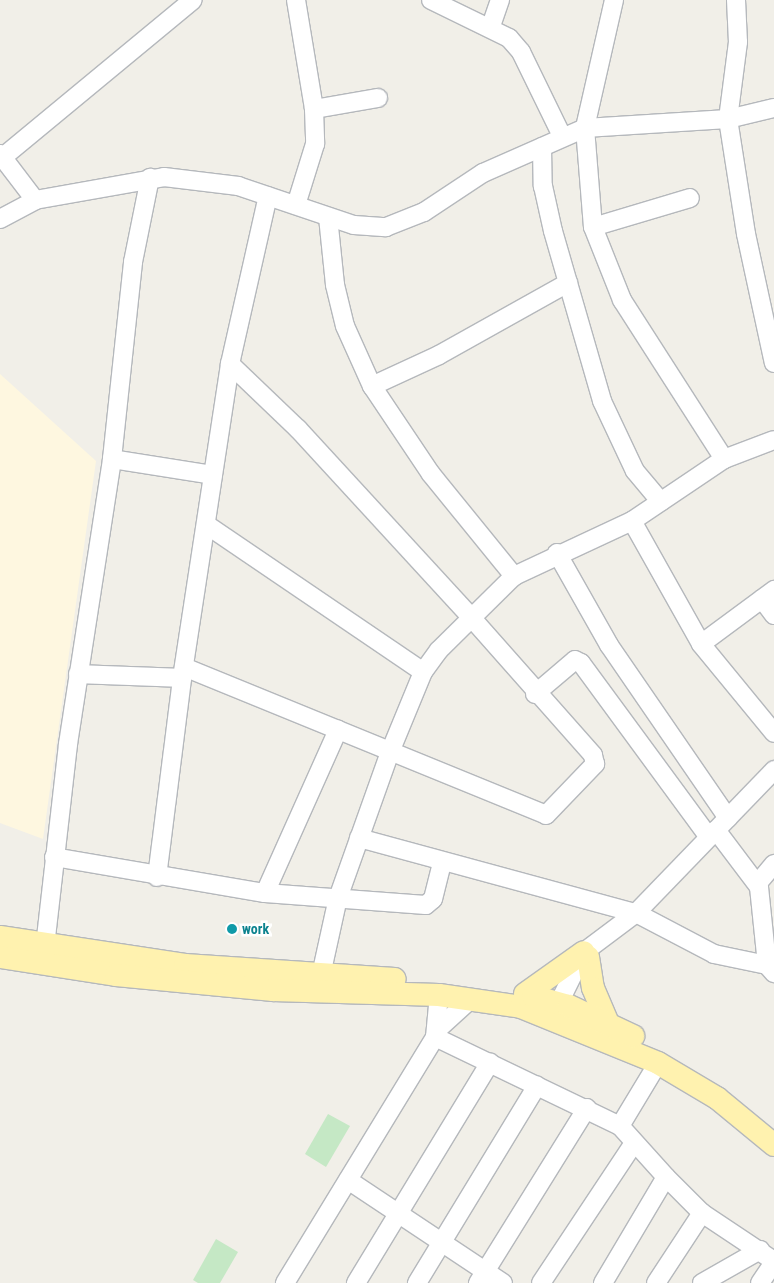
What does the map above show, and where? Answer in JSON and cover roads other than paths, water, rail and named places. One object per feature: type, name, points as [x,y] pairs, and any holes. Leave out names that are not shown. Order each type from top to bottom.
[{"type":"main road","points":[[0,937],[44,954],[273,990],[439,995],[561,1012],[608,1024],[676,1057],[733,1092],[774,1127]]},
{"type":"main road","points":[[525,994],[587,952],[593,988],[608,1024]]},
{"type":"main road","points":[[0,957],[44,954],[321,975],[453,982],[525,994],[658,1063],[717,1098],[774,1145]]},
{"type":"street","points":[[296,0],[314,108],[312,160],[296,205]]},
{"type":"street","points":[[431,0],[491,26],[521,52],[562,136]]},
{"type":"street","points":[[491,26],[500,0]]},
{"type":"street","points":[[614,0],[585,128],[593,227],[622,300],[724,459]]},
{"type":"street","points":[[736,0],[738,42],[728,119],[746,234],[774,363]]},
{"type":"street","points":[[35,200],[1,156],[188,1]]},
{"type":"street","points":[[314,108],[378,98]]},
{"type":"street","points":[[0,219],[35,200],[150,178],[200,179],[268,196],[328,217],[365,227],[400,224],[483,173],[562,136],[585,128],[728,119],[774,108]]},
{"type":"street","points":[[542,147],[543,186],[568,283],[609,420],[634,471],[661,502]]},
{"type":"street","points":[[44,954],[54,857],[78,674],[112,459],[133,262],[150,178]]},
{"type":"street","points":[[158,877],[183,673],[230,364],[268,196]]},
{"type":"street","points":[[593,227],[690,198]]},
{"type":"street","points":[[328,217],[335,285],[345,326],[372,386],[431,474],[514,576]]},
{"type":"street","points":[[372,386],[447,351],[568,283]]},
{"type":"street","points":[[78,674],[183,673],[338,730],[549,815],[596,761],[535,694],[470,616],[298,429],[230,364]]},
{"type":"street","points":[[321,975],[338,898],[390,752],[423,672],[470,616],[514,576],[557,553],[632,521],[724,459],[774,440]]},
{"type":"street","points":[[112,459],[213,475]]},
{"type":"street","points":[[632,521],[701,644],[774,732]]},
{"type":"street","points":[[207,525],[423,672]]},
{"type":"street","points":[[557,553],[609,645],[718,828]]},
{"type":"street","points":[[701,644],[768,594],[774,615]]},
{"type":"street","points":[[359,838],[442,863],[636,913],[714,954],[770,969],[758,883],[718,828],[581,663],[575,660],[535,694]]},
{"type":"street","points":[[265,892],[338,730]]},
{"type":"street","points":[[561,1012],[587,952],[636,913],[774,770]]},
{"type":"street","points":[[54,857],[158,877],[265,892],[428,905],[442,863]]},
{"type":"street","points":[[758,883],[774,864]]},
{"type":"street","points":[[437,1033],[439,995]]},
{"type":"street","points":[[286,1283],[437,1033],[471,1000]]},
{"type":"street","points":[[437,1033],[490,1063],[587,1108],[620,1126],[666,1177],[702,1213],[760,1250],[774,1262],[760,1283]]},
{"type":"street","points":[[356,1283],[490,1063]]},
{"type":"street","points":[[620,1126],[658,1063]]},
{"type":"street","points":[[416,1283],[537,1086]]},
{"type":"street","points":[[481,1277],[587,1108]]},
{"type":"street","points":[[540,1283],[634,1143]]},
{"type":"street","points":[[603,1283],[666,1177]]},
{"type":"street","points":[[348,1180],[441,1242],[481,1277],[503,1283]]},
{"type":"street","points":[[656,1283],[702,1213]]},
{"type":"street","points":[[702,1283],[760,1250]]},
{"type":"place","name":"work","points":[[232,929]]}]
